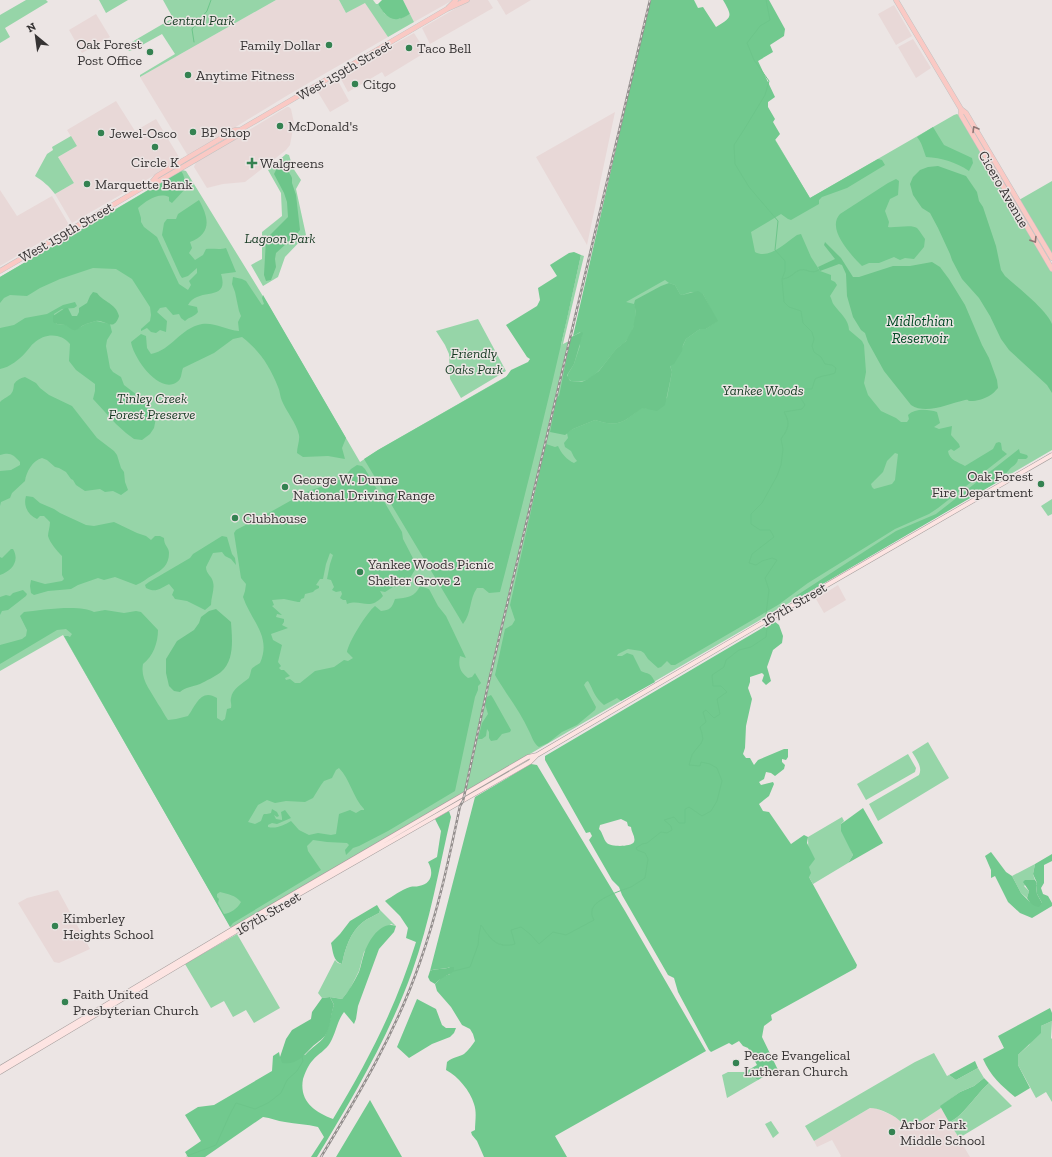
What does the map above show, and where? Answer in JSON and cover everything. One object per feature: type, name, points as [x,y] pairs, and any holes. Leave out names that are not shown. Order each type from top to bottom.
[{"type":"main road","name":"West 159th Street","points":[[447,9],[456,0]]},
{"type":"main road","name":"West 159th Street","points":[[0,271],[152,182],[165,178],[238,135],[240,130],[447,9],[467,0]]},
{"type":"main road","name":"Cicero Avenue","points":[[896,0],[961,109],[966,113],[1052,258]]},
{"type":"main road","name":"Cicero Avenue","points":[[961,109],[961,115],[1052,269]]},
{"type":"main road","name":"167th Street","points":[[0,1072],[267,913],[530,762],[537,755],[1052,455]]},
{"type":"main road","name":"167th Street","points":[[0,1068],[357,856],[528,757],[537,755]]},
{"type":"shaded area","points":[[276,0],[339,0],[346,13],[365,2],[388,37],[288,95],[188,156],[140,77]]},
{"type":"shaded area","points":[[403,0],[453,0],[414,22]]},
{"type":"shaded area","points":[[470,0],[488,0],[493,8],[430,44],[422,28]]},
{"type":"shaded area","points":[[497,0],[531,0],[506,15]]},
{"type":"shaded area","points":[[894,5],[912,36],[896,45],[878,14]]},
{"type":"shaded area","points":[[96,14],[110,37],[82,53],[69,30]]},
{"type":"shaded area","points":[[414,33],[426,52],[385,77],[382,72],[348,92],[341,79],[342,74]]},
{"type":"shaded area","points":[[913,39],[931,68],[916,78],[898,47]]},
{"type":"shaded area","points":[[333,79],[338,81],[349,101],[330,112],[316,89]]},
{"type":"shaded area","points":[[116,101],[135,131],[156,119],[179,157],[179,161],[72,223],[55,194],[74,183],[58,157],[77,146],[67,130]]},
{"type":"shaded area","points":[[287,107],[291,109],[294,123],[290,145],[286,150],[245,182],[223,184],[207,188],[194,167],[196,162]]},
{"type":"shaded area","points":[[615,112],[587,245],[536,157]]},
{"type":"shaded area","points":[[0,190],[17,216],[52,196],[68,223],[68,226],[0,266]]},
{"type":"shaded area","points":[[838,585],[846,600],[824,613],[816,599]]},
{"type":"shaded area","name":"Kimberley Heights School","points":[[58,890],[90,949],[59,963],[54,962],[18,903],[27,898]]},
{"type":"shaded area","name":"Arbor Park Middle School","points":[[870,1108],[875,1108],[894,1116],[905,1125],[912,1127],[941,1108],[970,1157],[840,1157],[841,1156],[832,1140],[817,1147],[814,1141]]},
{"type":"green space","points":[[26,0],[46,0],[48,2],[5,28],[10,37],[0,43],[0,15]]},
{"type":"green space","name":"Central Park","points":[[99,0],[128,0],[106,13]]},
{"type":"green space","name":"Central Park","points":[[163,0],[276,0],[140,77],[140,75],[175,54],[162,34],[129,51],[125,46],[173,18]]},
{"type":"green space","points":[[339,0],[373,0],[385,14],[399,19],[410,14],[414,22],[388,37],[365,3],[346,13]]},
{"type":"green space","points":[[382,0],[403,0],[410,14],[400,19],[389,17],[378,4]]},
{"type":"green space","points":[[650,0],[694,0],[698,8],[703,7],[716,27],[728,19],[729,16],[723,0],[769,0],[785,29],[784,36],[770,45],[773,52],[758,61],[775,97],[768,102],[768,107],[775,119],[773,122],[780,134],[775,140],[810,198],[878,159],[882,160],[885,165],[847,188],[822,197],[819,200],[819,204],[791,220],[781,214],[751,232],[755,252],[766,254],[777,250],[797,235],[801,234],[811,257],[820,271],[831,275],[831,280],[837,285],[830,296],[833,304],[846,320],[849,330],[862,341],[864,345],[866,372],[864,383],[868,395],[881,411],[901,422],[907,422],[909,419],[908,415],[914,411],[930,410],[937,412],[940,423],[934,427],[939,429],[952,426],[951,435],[960,447],[954,451],[951,449],[948,451],[950,457],[965,466],[993,449],[996,443],[999,442],[1001,443],[1002,450],[1007,454],[929,514],[895,529],[808,583],[778,605],[675,665],[671,665],[667,661],[658,668],[641,651],[628,649],[618,654],[617,656],[622,656],[627,653],[633,655],[641,671],[651,675],[655,682],[621,701],[617,698],[604,705],[596,697],[588,681],[586,682],[584,685],[596,707],[595,710],[577,725],[562,732],[548,743],[539,747],[534,742],[521,716],[495,675],[505,629],[512,625],[515,620],[510,605],[546,444],[555,447],[558,446],[564,456],[574,463],[577,461],[571,451],[565,447],[564,443],[568,438],[567,433],[595,420],[610,423],[621,422],[626,420],[642,407],[647,409],[667,398],[672,372],[670,365],[682,348],[686,339],[700,329],[706,329],[717,321],[703,294],[691,292],[682,295],[675,285],[665,280],[626,302],[634,304],[636,313],[634,324],[628,338],[600,370],[587,380],[571,381],[568,378],[568,374],[574,364],[580,346],[579,343],[582,336],[580,332],[573,336]],"holes":[[[895,453],[898,454],[895,480],[892,484],[874,489],[871,484],[883,472],[887,461]]]},
{"type":"green space","name":"Yankee Woods","points":[[700,13],[810,198],[954,115],[957,114],[960,116],[1052,272],[1052,450],[231,928],[63,635],[0,671],[0,277],[182,170],[186,171],[269,306],[360,462],[378,450],[561,345],[581,255],[584,256],[563,344],[573,339]]},
{"type":"green space","points":[[933,127],[944,145],[972,158],[973,163],[969,171],[949,161],[926,157],[917,137]]},
{"type":"green space","points":[[71,136],[77,146],[58,157],[74,183],[55,194],[46,184],[35,176],[47,154],[53,150],[52,147]]},
{"type":"green space","name":"Lagoon Park","points":[[286,154],[289,155],[293,168],[301,180],[296,189],[306,235],[285,257],[278,277],[263,286],[251,265],[262,259],[262,232],[282,216],[281,193],[268,170]]},
{"type":"green space","points":[[181,171],[187,187],[172,203],[169,201],[169,197],[156,196],[138,208],[141,222],[144,227],[157,237],[179,284],[188,290],[191,285],[189,281],[197,273],[197,268],[188,276],[182,278],[180,275],[162,235],[164,223],[167,219],[176,219],[178,214],[199,200],[205,213],[206,225],[202,235],[190,242],[192,248],[189,253],[195,260],[203,255],[206,249],[226,248],[236,272],[221,274],[223,283],[217,292],[193,299],[188,305],[197,307],[198,312],[195,315],[185,321],[179,314],[173,315],[166,307],[160,308],[157,312],[167,321],[166,332],[160,330],[156,333],[151,332],[147,328],[141,331],[141,329],[150,321],[150,307],[132,279],[116,269],[93,268],[60,279],[27,296],[10,295],[4,298],[0,303],[0,277]]},
{"type":"green space","points":[[896,179],[899,181],[898,195],[890,199],[885,211],[889,222],[888,227],[911,226],[917,228],[925,239],[924,247],[914,259],[905,258],[900,260],[894,257],[879,263],[869,263],[862,266],[842,242],[836,227],[836,220],[840,214]]},
{"type":"green space","points":[[1052,181],[1052,255],[1019,200]]},
{"type":"green space","points":[[574,252],[581,255],[572,297],[522,508],[500,592],[489,593],[483,588],[477,588],[474,592],[468,615],[463,624],[364,459],[506,377],[511,370],[528,362],[530,359],[527,357],[506,325],[537,306],[540,300],[538,288],[557,276],[550,265],[569,253]]},
{"type":"green space","points":[[233,277],[246,281],[262,305],[264,304],[262,298],[263,295],[346,438],[342,448],[345,459],[328,456],[303,457],[297,453],[299,437],[298,430],[286,410],[275,379],[268,365],[259,353],[242,337],[233,339],[214,353],[183,368],[179,381],[170,385],[155,379],[136,356],[131,342],[141,334],[146,336],[147,348],[151,354],[165,348],[194,326],[211,324],[239,331],[238,322],[241,316],[232,284]]},
{"type":"green space","points":[[75,302],[77,306],[74,308],[62,309],[54,314],[56,324],[66,325],[75,330],[96,321],[110,324],[112,332],[107,340],[106,346],[110,368],[121,377],[124,385],[141,398],[155,414],[156,418],[154,428],[150,434],[142,440],[134,439],[126,433],[93,399],[95,384],[76,370],[69,361],[70,344],[58,336],[43,337],[32,345],[11,365],[0,369],[0,328],[14,325],[25,318],[47,314],[63,305]]},
{"type":"green space","name":"Friendly Oaks Park","points":[[478,319],[506,371],[461,398],[450,379],[449,354],[436,331]]},
{"type":"green space","points":[[25,377],[36,383],[49,395],[72,406],[97,438],[114,451],[124,472],[128,490],[121,495],[113,491],[105,492],[100,489],[85,491],[76,485],[66,472],[55,467],[47,460],[42,458],[33,464],[28,470],[25,481],[12,493],[10,498],[1,502],[0,506],[0,471],[11,470],[20,465],[20,462],[11,454],[0,455],[0,402],[12,393],[16,381]]},
{"type":"green space","points":[[1019,449],[1020,453],[1027,455],[1028,457],[1026,459],[1018,459],[1016,464],[1010,468],[1001,480],[797,599],[796,596],[896,531],[936,514]]},
{"type":"green space","points":[[357,465],[362,466],[365,469],[402,532],[403,539],[417,566],[409,580],[404,584],[393,587],[385,592],[380,591],[383,596],[378,601],[369,604],[357,602],[347,604],[346,600],[340,598],[342,594],[341,591],[336,592],[332,590],[334,587],[331,580],[327,579],[333,555],[330,553],[323,579],[320,579],[316,585],[319,586],[319,588],[313,592],[305,594],[304,598],[301,599],[300,602],[284,599],[272,600],[274,605],[272,606],[282,615],[277,614],[276,617],[284,619],[282,625],[288,628],[271,634],[273,640],[282,645],[278,662],[281,666],[279,668],[284,670],[290,676],[285,678],[286,680],[290,679],[295,683],[300,683],[315,671],[334,667],[344,660],[348,661],[353,658],[347,652],[354,635],[375,606],[381,611],[387,610],[392,606],[395,599],[413,595],[420,586],[429,589],[438,606],[446,616],[466,658],[460,656],[459,663],[461,671],[468,678],[472,677],[475,673],[481,683],[478,686],[475,697],[455,791],[388,831],[353,848],[346,855],[345,850],[349,845],[347,843],[313,840],[307,846],[308,851],[321,870],[233,923],[230,927],[64,636],[70,637],[72,634],[66,629],[57,630],[0,664],[0,645],[22,639],[26,636],[27,630],[20,616],[24,612],[80,608],[94,612],[105,610],[124,613],[136,611],[141,612],[158,630],[154,649],[150,657],[143,664],[143,675],[147,685],[168,720],[188,716],[196,703],[203,696],[211,695],[217,698],[217,718],[222,721],[225,719],[227,709],[231,708],[233,692],[238,686],[249,678],[252,668],[260,663],[264,645],[259,629],[243,597],[246,584],[241,578],[234,533],[236,530],[306,492],[335,482],[344,477]],"holes":[[[339,768],[343,772],[357,800],[364,810],[356,813],[350,810],[339,814],[336,834],[331,835],[318,833],[309,835],[299,830],[291,821],[277,827],[268,827],[268,825],[272,823],[277,824],[291,818],[285,810],[281,812],[282,820],[276,819],[274,815],[277,817],[279,816],[277,812],[272,809],[271,813],[264,814],[261,821],[255,824],[248,822],[258,805],[267,800],[275,803],[286,801],[305,802],[313,798],[324,781],[332,778],[336,770]],[[220,892],[234,896],[239,900],[241,902],[238,907],[229,913],[224,914],[218,903],[219,899],[217,894]]]},
{"type":"green space","points":[[26,496],[33,497],[40,503],[86,525],[94,526],[114,522],[146,536],[151,540],[155,536],[160,536],[164,538],[169,551],[168,561],[159,571],[136,585],[115,577],[104,580],[98,578],[71,589],[48,591],[34,595],[31,593],[31,580],[45,584],[62,581],[64,579],[62,575],[62,556],[52,544],[48,536],[50,522],[44,516],[40,516],[37,519],[29,513],[25,503]]},
{"type":"green space","points":[[1052,499],[1052,514],[1048,516],[1041,506]]},
{"type":"green space","points":[[222,536],[227,537],[236,565],[222,552],[213,553],[206,567],[213,585],[212,599],[211,605],[205,610],[187,601],[175,599],[172,595],[174,590],[169,584],[155,590],[146,588],[145,585],[149,582],[190,558],[193,554]]},
{"type":"green space","points":[[11,549],[13,549],[16,558],[14,565],[8,571],[0,575],[0,557],[2,558]]},
{"type":"green space","points":[[23,590],[27,594],[26,596],[8,610],[2,611],[0,615],[0,597],[6,595],[10,596],[13,593]]},
{"type":"green space","points":[[774,621],[779,625],[783,636],[782,643],[773,650],[767,667],[771,681],[766,685],[762,681],[764,675],[762,673],[750,677],[748,688],[752,699],[746,726],[745,748],[743,754],[746,758],[750,758],[754,765],[758,760],[784,749],[788,749],[788,757],[786,760],[782,759],[782,762],[785,765],[784,769],[775,776],[766,772],[764,779],[759,782],[761,785],[773,782],[774,784],[769,796],[759,804],[763,811],[769,812],[791,844],[804,835],[808,837],[807,843],[815,859],[809,867],[811,873],[809,877],[857,965],[856,968],[771,1015],[772,1020],[764,1026],[762,1037],[778,1070],[758,1080],[753,1077],[749,1077],[745,1072],[757,1065],[748,1048],[743,1046],[739,1041],[732,1045],[729,1043],[711,1052],[709,1050],[678,992],[674,978],[668,975],[622,895],[619,887],[612,880],[589,840],[592,836],[590,832],[586,833],[545,760],[545,756]],"holes":[[[621,819],[627,822],[628,826],[631,827],[634,842],[629,845],[621,846],[607,843],[599,829],[600,825]]]},
{"type":"green space","points":[[491,695],[511,730],[510,732],[502,734],[497,740],[491,741],[487,729],[486,736],[482,739],[478,739],[482,723],[488,714],[485,704],[487,697]]},
{"type":"green space","points":[[928,742],[949,778],[878,821],[869,804],[919,775],[920,766],[912,752]]},
{"type":"green space","points":[[908,754],[916,768],[915,772],[866,800],[857,784]]},
{"type":"green space","points":[[531,764],[537,765],[625,911],[706,1051],[555,1136],[567,1157],[484,1157],[471,1132],[475,1130],[476,1117],[472,1099],[467,1089],[459,1080],[446,1070],[447,1062],[464,1054],[472,1046],[475,1041],[473,1034],[470,1029],[462,1025],[451,1007],[437,991],[435,984],[442,977],[450,974],[450,967],[430,971],[475,797]]},
{"type":"green space","points":[[863,808],[883,843],[848,863],[853,855],[841,831],[841,824]]},
{"type":"green space","points":[[449,811],[451,817],[434,895],[424,934],[403,996],[381,1044],[357,1090],[317,1157],[311,1157],[324,1137],[318,1127],[282,1122],[263,1117],[205,1157],[188,1157],[185,1152],[201,1141],[185,1115],[198,1107],[214,1105],[272,1071],[273,1056],[279,1052],[280,1057],[305,1055],[321,1041],[329,1026],[334,1005],[330,997],[342,999],[359,972],[363,956],[372,938],[385,926],[396,926],[394,932],[379,949],[358,1006],[354,1024],[344,1012],[330,1043],[311,1062],[303,1079],[303,1094],[309,1105],[320,1113],[333,1119],[358,1076],[380,1033],[400,989],[416,942],[406,938],[408,928],[400,916],[385,901],[403,890],[427,883],[431,877],[431,870],[428,862],[437,857],[441,831],[435,819]]},
{"type":"green space","points":[[842,817],[844,821],[841,824],[853,855],[848,863],[813,884],[809,877],[808,837]]},
{"type":"green space","points":[[991,852],[1006,872],[1012,876],[1021,893],[1030,902],[1042,903],[1037,894],[1037,883],[1033,874],[1035,864],[1052,854],[1052,861],[1044,865],[1044,883],[1041,888],[1043,894],[1048,896],[1052,906],[1032,918],[1020,913],[1008,902],[995,876],[991,878],[991,870],[985,856]]},
{"type":"green space","points":[[1035,864],[1033,874],[1035,880],[1030,880],[1024,886],[1029,891],[1027,898],[1021,893],[1012,876]]},
{"type":"green space","points":[[377,905],[380,910],[379,913],[358,926],[351,936],[342,964],[339,963],[335,959],[331,943],[350,921]]},
{"type":"green space","points":[[380,910],[396,926],[391,924],[364,952],[359,971],[350,989],[342,999],[330,997],[322,998],[318,993],[335,960],[342,964],[351,936],[358,926],[379,913]]},
{"type":"green space","points":[[237,934],[280,1008],[254,1023],[246,1010],[233,1017],[224,1001],[211,1008],[185,964]]},
{"type":"green space","points":[[417,999],[436,1009],[442,1025],[446,1028],[456,1028],[450,1037],[432,1044],[409,1058],[397,1047]]},
{"type":"green space","points":[[1050,1008],[1052,1013],[1052,1021],[1041,1026],[1041,1033],[1018,1055],[1018,1065],[1030,1088],[1015,1097],[993,1076],[983,1059],[1004,1048],[998,1036]]},
{"type":"green space","points":[[1052,1021],[1052,1102],[1046,1092],[1036,1098],[1018,1065],[1018,1055],[1029,1045],[1041,1026]]},
{"type":"green space","points":[[934,1053],[947,1076],[949,1075],[956,1080],[978,1068],[984,1078],[974,1086],[960,1092],[941,1106],[941,1108],[912,1127],[887,1112],[870,1108],[814,1141],[805,1126],[915,1062]]},
{"type":"green space","points":[[975,1061],[978,1068],[956,1080],[949,1075]]},
{"type":"green space","points":[[728,1072],[745,1072],[749,1077],[753,1077],[758,1080],[727,1098],[722,1075]]},
{"type":"green space","points":[[984,1078],[989,1083],[959,1116],[949,1122],[940,1106],[960,1092],[974,1086]]},
{"type":"green space","points":[[989,1083],[1012,1106],[959,1138],[949,1122],[959,1116]]},
{"type":"green space","points":[[370,1100],[402,1157],[336,1157]]},
{"type":"green space","points":[[771,1121],[779,1133],[773,1138],[765,1124]]},
{"type":"water","name":"Midlothian Reservoir","points":[[938,166],[966,176],[977,192],[979,201],[983,207],[996,246],[1001,270],[1005,276],[1038,305],[1049,318],[1052,324],[1052,393],[1047,385],[1009,350],[1001,339],[979,298],[962,279],[930,213],[922,208],[913,195],[910,184],[913,177],[920,170]]},
{"type":"water","points":[[280,167],[286,169],[292,178],[296,195],[300,230],[276,253],[276,267],[271,280],[266,281],[264,275],[266,239],[288,217],[287,202],[274,174],[277,168]]},
{"type":"water","name":"Midlothian Reservoir","points":[[825,242],[841,258],[853,277],[859,277],[893,266],[910,266],[932,262],[940,267],[965,305],[989,358],[997,380],[998,388],[985,398],[978,400],[965,400],[930,409],[917,408],[911,405],[884,371],[868,342],[865,333],[861,330],[853,317],[847,296],[846,274],[842,265],[839,264],[820,271],[818,267],[835,259],[824,245]]},
{"type":"water","points":[[669,283],[675,285],[682,295],[698,291],[703,294],[718,321],[706,329],[700,329],[686,339],[682,351],[674,364],[670,366],[672,372],[665,405],[657,411],[642,408],[620,422],[610,423],[595,420],[573,429],[565,435],[550,432],[571,337],[582,332],[583,333],[574,364],[567,375],[570,381],[582,382],[599,371],[616,349],[626,341],[633,328],[636,312],[634,304],[635,300]]},
{"type":"water","points":[[93,292],[97,293],[115,308],[119,316],[114,324],[112,325],[96,321],[75,330],[65,325],[53,322],[53,316],[65,308],[68,308],[72,316],[77,316],[79,308],[87,303]]},
{"type":"water","points":[[216,609],[231,622],[232,648],[229,661],[221,672],[200,684],[180,692],[174,691],[169,686],[166,673],[166,659],[177,641],[194,630],[201,617],[209,611]]},
{"type":"water","points":[[1025,880],[1035,880],[1037,883],[1037,894],[1042,903],[1039,907],[1032,904],[1027,898],[1029,891],[1023,882]]},
{"type":"water","points":[[454,967],[454,971],[435,984],[430,981],[428,977],[430,971]]},
{"type":"water","points":[[330,997],[334,1005],[329,1027],[325,1036],[299,1060],[292,1063],[282,1063],[280,1057],[286,1039],[292,1030],[311,1019],[312,1012],[322,998]]},
{"type":"waterway","points":[[194,42],[192,29],[207,11],[211,0]]},
{"type":"waterway","points":[[766,0],[770,20],[760,26],[747,43],[754,60],[769,81],[765,95],[734,145],[735,164],[749,187],[778,221],[775,250],[785,261],[785,271],[782,279],[784,302],[789,307],[801,311],[803,323],[812,332],[814,339],[812,346],[814,352],[821,357],[825,364],[832,365],[836,368],[835,373],[815,379],[812,389],[805,389],[797,392],[805,405],[802,409],[784,412],[788,426],[781,439],[783,449],[781,465],[777,476],[762,503],[751,514],[751,524],[760,530],[770,530],[774,537],[752,554],[749,563],[756,565],[762,561],[772,558],[777,560],[765,578],[769,590],[766,614]]},
{"type":"waterway","points":[[783,279],[800,270],[811,272],[819,270]]},
{"type":"waterway","points":[[454,971],[470,967],[478,945],[481,925],[487,934],[498,944],[515,944],[511,930],[521,927],[539,944],[553,932],[566,935],[594,920],[592,912],[593,907],[597,903],[608,896],[631,887],[645,878],[648,859],[645,853],[637,850],[636,848],[647,843],[661,832],[667,833],[672,830],[671,826],[664,820],[674,817],[679,823],[685,823],[685,809],[689,807],[702,816],[711,811],[717,801],[722,781],[717,768],[710,764],[701,762],[700,766],[689,765],[692,755],[703,739],[700,727],[706,722],[703,712],[706,710],[714,718],[720,714],[717,699],[727,692],[721,686],[713,686],[712,675],[724,667],[726,660],[739,650],[751,647],[766,637],[767,628]]},
{"type":"waterway","points":[[187,1156],[216,1145],[236,1103],[255,1109],[268,1103],[281,1093],[287,1080],[297,1071],[303,1061],[302,1057]]},
{"type":"railway","points":[[321,1157],[363,1086],[400,1013],[420,962],[438,904],[460,806],[463,801],[488,685],[650,0]]},
{"type":"place","name":"Family Dollar","points":[[329,45]]},
{"type":"place","name":"Taco Bell","points":[[409,48]]},
{"type":"place","name":"Oak Forest Post Office","points":[[150,52]]},
{"type":"place","name":"Anytime Fitness","points":[[188,75]]},
{"type":"place","name":"Citgo","points":[[355,84]]},
{"type":"place","name":"McDonald's","points":[[280,126]]},
{"type":"place","name":"BP Shop","points":[[193,132]]},
{"type":"place","name":"Jewel-Osco","points":[[101,133]]},
{"type":"place","name":"Circle K","points":[[155,147]]},
{"type":"place","name":"Walgreens","points":[[252,163]]},
{"type":"place","name":"Marquette Bank","points":[[87,184]]},
{"type":"place","name":"Oak Forest Fire Department","points":[[1041,484]]},
{"type":"place","name":"George W. Dunne National Driving Range","points":[[285,487]]},
{"type":"place","name":"Clubhouse","points":[[235,518]]},
{"type":"place","name":"Yankee Woods Picnic Shelter Grove 2","points":[[360,572]]},
{"type":"place","name":"Kimberley Heights School","points":[[55,926]]},
{"type":"place","name":"Faith United Presbyterian Church","points":[[65,1002]]},
{"type":"place","name":"Peace Evangelical Lutheran Church","points":[[736,1063]]},
{"type":"place","name":"Arbor Park Middle School","points":[[892,1132]]},
{"type":"park label","name":"Tinley Creek Forest Preserve","points":[[152,406]]}]
